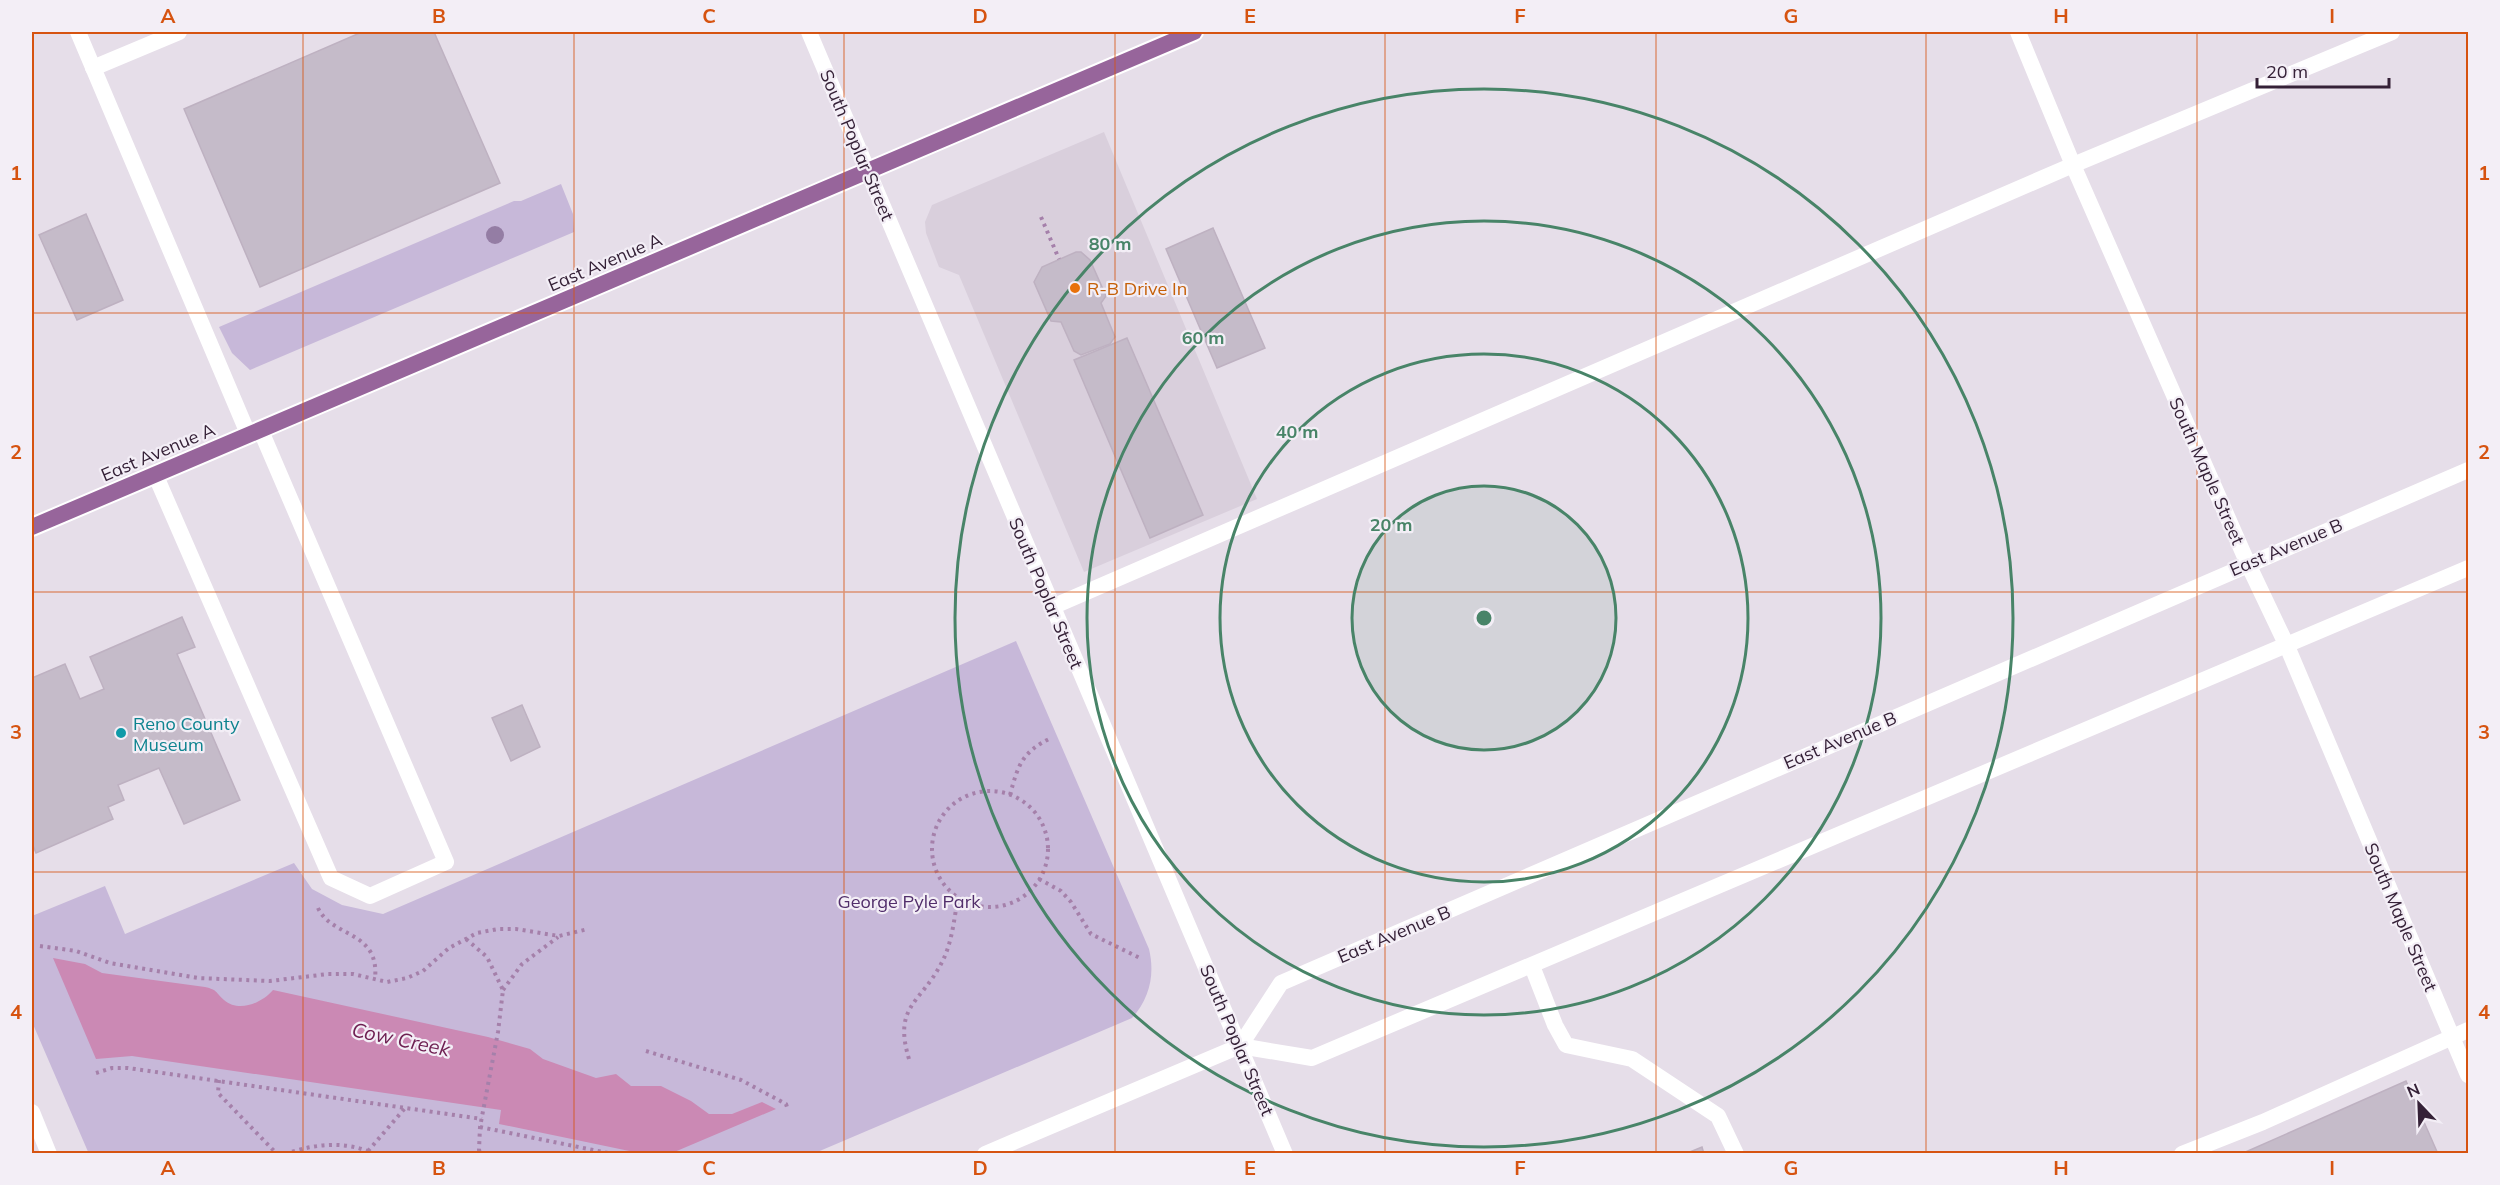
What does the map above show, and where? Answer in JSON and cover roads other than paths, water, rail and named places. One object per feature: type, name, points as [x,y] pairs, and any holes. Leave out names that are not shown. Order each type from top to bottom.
[{"type":"main road","name":"East Avenue A","points":[[32,527],[1194,32]]},
{"type":"street","points":[[78,32],[446,862],[370,896],[331,878],[155,474]]},
{"type":"street","points":[[93,68],[179,32]]},
{"type":"street","name":"South Poplar Street","points":[[809,32],[1285,1154]]},
{"type":"street","name":"South Maple Street","points":[[2018,32],[2073,165],[2248,564],[2287,646],[2469,1076]]},
{"type":"street","points":[[1052,607],[2073,165],[2392,32]]},
{"type":"street","name":"East Avenue B","points":[[1240,1046],[1281,983],[2469,470]]},
{"type":"street","points":[[986,1154],[1240,1046],[1312,1058],[2469,568]]},
{"type":"street","points":[[1532,966],[1555,1025],[1566,1045],[1632,1059],[1718,1116],[1736,1154]]},
{"type":"street","points":[[2182,1154],[2263,1122],[2469,1030]]},
{"type":"street","points":[[32,1112],[49,1154]]},
{"type":"water","name":"Cow Creek","points":[[53,958],[85,964],[102,973],[205,987],[214,990],[224,1000],[236,1006],[257,1002],[273,990],[488,1037],[530,1049],[543,1059],[596,1078],[616,1074],[631,1086],[661,1086],[691,1101],[709,1114],[732,1114],[762,1102],[776,1109],[672,1153],[639,1153],[499,1124],[501,1110],[132,1056],[96,1059]]},
{"type":"place","name":"R-B Drive In","points":[[1075,288]]},
{"type":"place","name":"Reno County Museum","points":[[121,733]]},
{"type":"park label","name":"George Pyle Park","points":[[909,901]]}]
